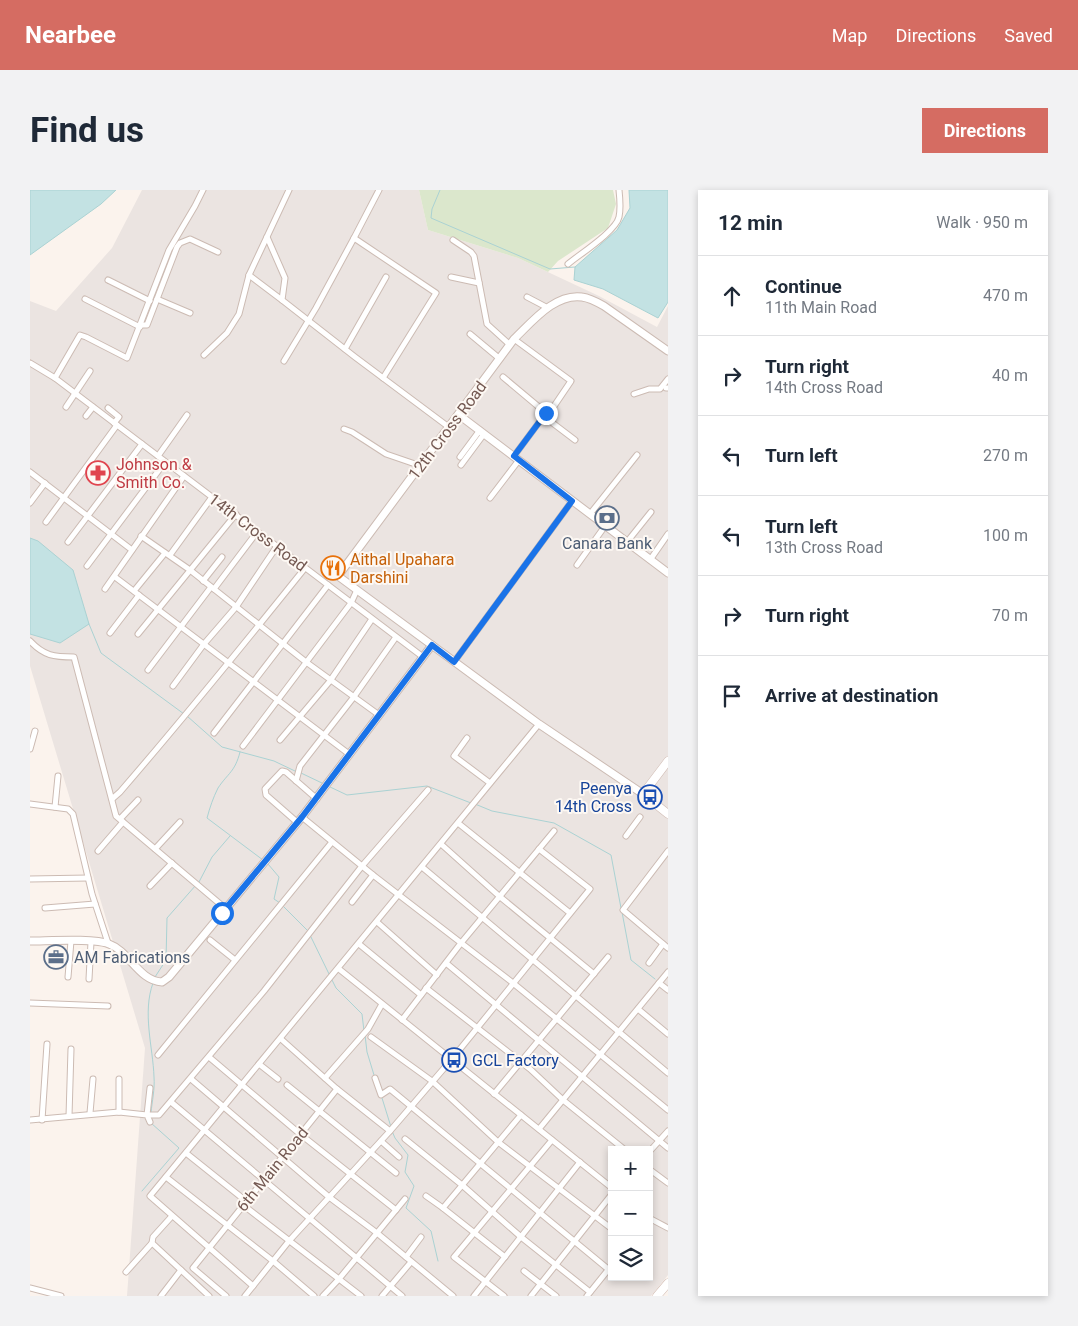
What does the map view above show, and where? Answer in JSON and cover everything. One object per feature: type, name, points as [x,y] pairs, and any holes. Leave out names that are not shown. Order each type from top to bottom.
[{"type":"main road","points":[[668,761],[643,794],[668,814]]},
{"type":"main road","points":[[660,1295],[668,1283]]},
{"type":"street","points":[[55,378],[80,336],[86,336],[127,358],[169,250],[203,190]]},
{"type":"street","points":[[204,355],[227,333],[239,314],[249,275],[289,190]]},
{"type":"street","points":[[284,361],[379,190]]},
{"type":"street","points":[[568,264],[611,231],[619,219],[619,190]]},
{"type":"street","points":[[268,236],[285,278],[282,300]]},
{"type":"street","points":[[354,238],[436,293],[383,378]]},
{"type":"street","points":[[86,299],[140,326],[147,325],[177,246],[190,239],[218,252]]},
{"type":"street","points":[[453,240],[474,256],[487,324],[571,382],[546,418],[575,440]]},
{"type":"street","points":[[249,275],[450,428]]},
{"type":"street","points":[[451,276],[479,283]]},
{"type":"street","points":[[345,349],[386,277]]},
{"type":"street","points":[[108,280],[150,301]]},
{"type":"street","points":[[527,297],[548,308]]},
{"type":"street","name":"12th Cross Road","points":[[432,645],[338,576],[460,415],[512,342],[548,308],[560,301],[573,297],[583,297],[594,300],[604,306],[668,351]]},
{"type":"street","points":[[157,299],[190,313]]},
{"type":"street","points":[[470,334],[500,359]]},
{"type":"street","name":"14th Cross Road","points":[[30,363],[55,378],[423,657]]},
{"type":"street","points":[[66,407],[90,371]]},
{"type":"street","points":[[490,498],[546,413],[503,377]]},
{"type":"street","points":[[634,394],[650,389],[660,389],[668,378]]},
{"type":"street","points":[[86,416],[93,407]]},
{"type":"street","points":[[46,522],[116,424],[119,417],[108,408]]},
{"type":"street","points":[[158,456],[187,415]]},
{"type":"street","points":[[460,415],[668,573]]},
{"type":"street","points":[[344,429],[352,432],[386,454],[421,466]]},
{"type":"street","points":[[460,457],[482,432]]},
{"type":"street","points":[[461,465],[482,432]]},
{"type":"street","points":[[68,542],[142,444]]},
{"type":"street","points":[[590,514],[637,455]]},
{"type":"street","points":[[86,566],[165,462]]},
{"type":"street","points":[[30,472],[132,550]]},
{"type":"street","points":[[105,589],[184,476]]},
{"type":"street","points":[[30,503],[45,483]]},
{"type":"street","points":[[110,633],[136,593],[212,497]]},
{"type":"street","points":[[454,662],[572,501]]},
{"type":"street","points":[[627,542],[651,512]]},
{"type":"street","points":[[138,634],[236,514]]},
{"type":"street","points":[[577,565],[605,526]]},
{"type":"street","points":[[148,670],[180,626],[257,532]]},
{"type":"street","points":[[650,560],[668,534]]},
{"type":"street","points":[[141,536],[190,570],[330,681],[379,715]]},
{"type":"street","points":[[173,686],[204,644],[236,607],[277,546]]},
{"type":"street","points":[[204,581],[222,557]]},
{"type":"street","points":[[112,799],[186,716],[227,662],[305,568]]},
{"type":"street","points":[[115,577],[349,754]]},
{"type":"street","points":[[214,733],[328,585]]},
{"type":"street","points":[[243,746],[351,603],[357,590]]},
{"type":"street","points":[[280,740],[330,681],[372,619]]},
{"type":"street","points":[[296,781],[300,766],[354,698],[396,637]]},
{"type":"street","points":[[30,641],[39,650],[53,656],[74,657],[116,816],[226,909]]},
{"type":"street","points":[[30,941],[108,943],[154,981],[162,982],[169,977],[317,799],[432,645],[539,724],[643,794]]},
{"type":"street","points":[[253,1286],[150,1196],[539,724]]},
{"type":"street","points":[[30,748],[35,731]]},
{"type":"street","points":[[467,738],[454,756],[490,783]]},
{"type":"street","points":[[317,799],[282,771],[264,792],[332,842],[513,983],[668,1110]]},
{"type":"street","points":[[55,807],[58,776]]},
{"type":"street","points":[[30,1120],[90,1113],[119,1112],[159,1116],[312,931],[362,866],[428,790]]},
{"type":"street","points":[[98,851],[138,800]]},
{"type":"street","points":[[30,804],[68,809],[73,814],[95,904],[108,943]]},
{"type":"street","points":[[626,836],[640,817]]},
{"type":"street","points":[[155,849],[180,822]]},
{"type":"street","points":[[458,823],[570,913]]},
{"type":"street","points":[[402,1020],[461,943],[554,831]]},
{"type":"street","points":[[158,1055],[332,842]]},
{"type":"street","points":[[441,844],[499,896],[594,974]]},
{"type":"street","points":[[245,1296],[289,1241],[390,1131],[452,1059],[590,889],[538,849]]},
{"type":"street","points":[[649,963],[666,946],[623,910],[668,851]]},
{"type":"street","points":[[150,886],[172,863]]},
{"type":"street","points":[[422,867],[668,1073]]},
{"type":"street","points":[[352,902],[373,875]]},
{"type":"street","points":[[30,878],[88,878]]},
{"type":"street","points":[[45,908],[95,904]]},
{"type":"street","points":[[377,922],[437,975]]},
{"type":"street","points":[[210,940],[235,960]]},
{"type":"street","points":[[68,977],[71,941]]},
{"type":"street","points":[[89,980],[91,942]]},
{"type":"street","points":[[359,944],[421,995]]},
{"type":"street","points":[[494,1094],[608,957]]},
{"type":"street","points":[[446,963],[668,1148]]},
{"type":"street","points":[[339,969],[608,1185]]},
{"type":"street","points":[[539,1129],[668,972]]},
{"type":"street","points":[[660,983],[668,990]]},
{"type":"street","points":[[426,988],[478,1027],[620,1146]]},
{"type":"street","points":[[30,1003],[108,1006]]},
{"type":"street","points":[[325,1078],[368,1029],[382,1004]]},
{"type":"street","points":[[638,1009],[668,1034]]},
{"type":"street","points":[[371,1037],[432,1081],[498,1142],[608,1226]]},
{"type":"street","points":[[281,1039],[390,1131]]},
{"type":"street","points":[[42,1120],[47,1044]]},
{"type":"street","points":[[69,1116],[71,1049]]},
{"type":"street","points":[[209,1057],[350,1175],[396,1210]]},
{"type":"street","points":[[259,1064],[278,1079]]},
{"type":"street","points":[[375,1078],[381,1095],[390,1088],[540,1214],[608,1266]]},
{"type":"street","points":[[90,1113],[93,1079]]},
{"type":"street","points":[[119,1079],[119,1112]]},
{"type":"street","points":[[191,1079],[329,1197],[378,1233],[453,1296]]},
{"type":"street","points":[[287,1084],[396,1173]]},
{"type":"street","points":[[150,1088],[147,1115],[150,1122]]},
{"type":"street","name":"6th Main Road","points":[[226,1296],[193,1268],[337,1088]]},
{"type":"street","points":[[171,1102],[402,1296]]},
{"type":"street","points":[[443,1208],[521,1115]]},
{"type":"street","points":[[653,1148],[668,1131]]},
{"type":"street","points":[[405,1139],[462,1185],[521,1237],[556,1264],[589,1294],[608,1270]]},
{"type":"street","points":[[504,1296],[454,1257],[552,1140]]},
{"type":"street","points":[[381,1141],[399,1157]]},
{"type":"street","points":[[186,1152],[289,1241],[361,1296]]},
{"type":"street","points":[[474,1296],[580,1162]]},
{"type":"street","points":[[653,1172],[668,1183]]},
{"type":"street","points":[[166,1177],[273,1261],[314,1296]]},
{"type":"street","points":[[426,1196],[505,1257]]},
{"type":"street","points":[[323,1296],[405,1199]]},
{"type":"street","points":[[531,1296],[608,1199]]},
{"type":"street","points":[[126,1272],[152,1243],[153,1236],[172,1216]]},
{"type":"street","points":[[653,1220],[668,1228]]},
{"type":"street","points":[[406,1257],[420,1237]]},
{"type":"street","points":[[152,1243],[210,1296]]},
{"type":"street","points":[[382,1296],[412,1262]]},
{"type":"street","points":[[161,1296],[181,1270]]},
{"type":"street","points":[[524,1271],[556,1296]]},
{"type":"street","points":[[30,1288],[61,1296]]},
{"type":"shaded area","points":[[142,190],[419,190],[428,230],[518,258],[599,296],[657,327],[668,306],[668,1275],[651,1296],[127,1296],[145,1048],[30,666],[30,301],[56,311],[112,248]]},
{"type":"green space","points":[[419,190],[613,190],[616,204],[608,228],[558,261],[548,272],[518,258],[428,230]]},
{"type":"water","points":[[30,190],[116,190],[101,204],[30,255]]},
{"type":"water","points":[[629,190],[668,190],[668,302],[658,318],[603,289],[574,280],[575,267],[617,230],[630,208]]},
{"type":"water","points":[[30,538],[38,541],[73,570],[89,624],[60,643],[30,634]]},
{"type":"waterway","points":[[440,190],[432,209],[431,218],[550,269],[575,267]]},
{"type":"waterway","points":[[89,624],[101,653],[184,714]]},
{"type":"waterway","points":[[187,716],[222,747],[274,761],[297,772]]},
{"type":"waterway","points":[[240,752],[233,768],[218,788],[207,818],[263,860]]},
{"type":"waterway","points":[[301,773],[324,784]]},
{"type":"waterway","points":[[328,786],[347,795],[427,786],[471,803]]},
{"type":"waterway","points":[[475,804],[492,811],[554,823],[611,855],[621,908]]},
{"type":"waterway","points":[[199,882],[212,857],[230,836]]},
{"type":"waterway","points":[[268,864],[279,877],[274,899],[280,903]]},
{"type":"waterway","points":[[155,977],[166,960],[167,918],[196,885]]},
{"type":"waterway","points":[[283,906],[308,931]]},
{"type":"waterway","points":[[622,912],[631,960],[655,979]]},
{"type":"waterway","points":[[310,935],[330,976]]},
{"type":"waterway","points":[[332,980],[336,988],[362,1014],[364,1031]]},
{"type":"waterway","points":[[151,1113],[154,1082],[148,1006],[153,983]]},
{"type":"waterway","points":[[365,1035],[367,1052],[374,1075]]},
{"type":"waterway","points":[[382,1098],[391,1127]]},
{"type":"waterway","points":[[142,1191],[179,1148],[151,1123]]},
{"type":"waterway","points":[[392,1131],[408,1155],[405,1172],[414,1186],[406,1208],[431,1231],[438,1261]]},
{"type":"place","name":"Johnson & Smith Co.","points":[[98,473]]},
{"type":"place","name":"Canara Bank","points":[[607,518]]},
{"type":"place","name":"Aithal Upahara Darshini","points":[[333,568]]},
{"type":"place","name":"Peenya 14th Cross","points":[[650,797]]},
{"type":"place","name":"AM Fabrications","points":[[56,957]]},
{"type":"place","name":"GCL Factory","points":[[454,1060]]},
{"type":"route","points":[[222,913],[317,799],[432,645],[454,662],[572,501],[514,456],[546,413]]}]
